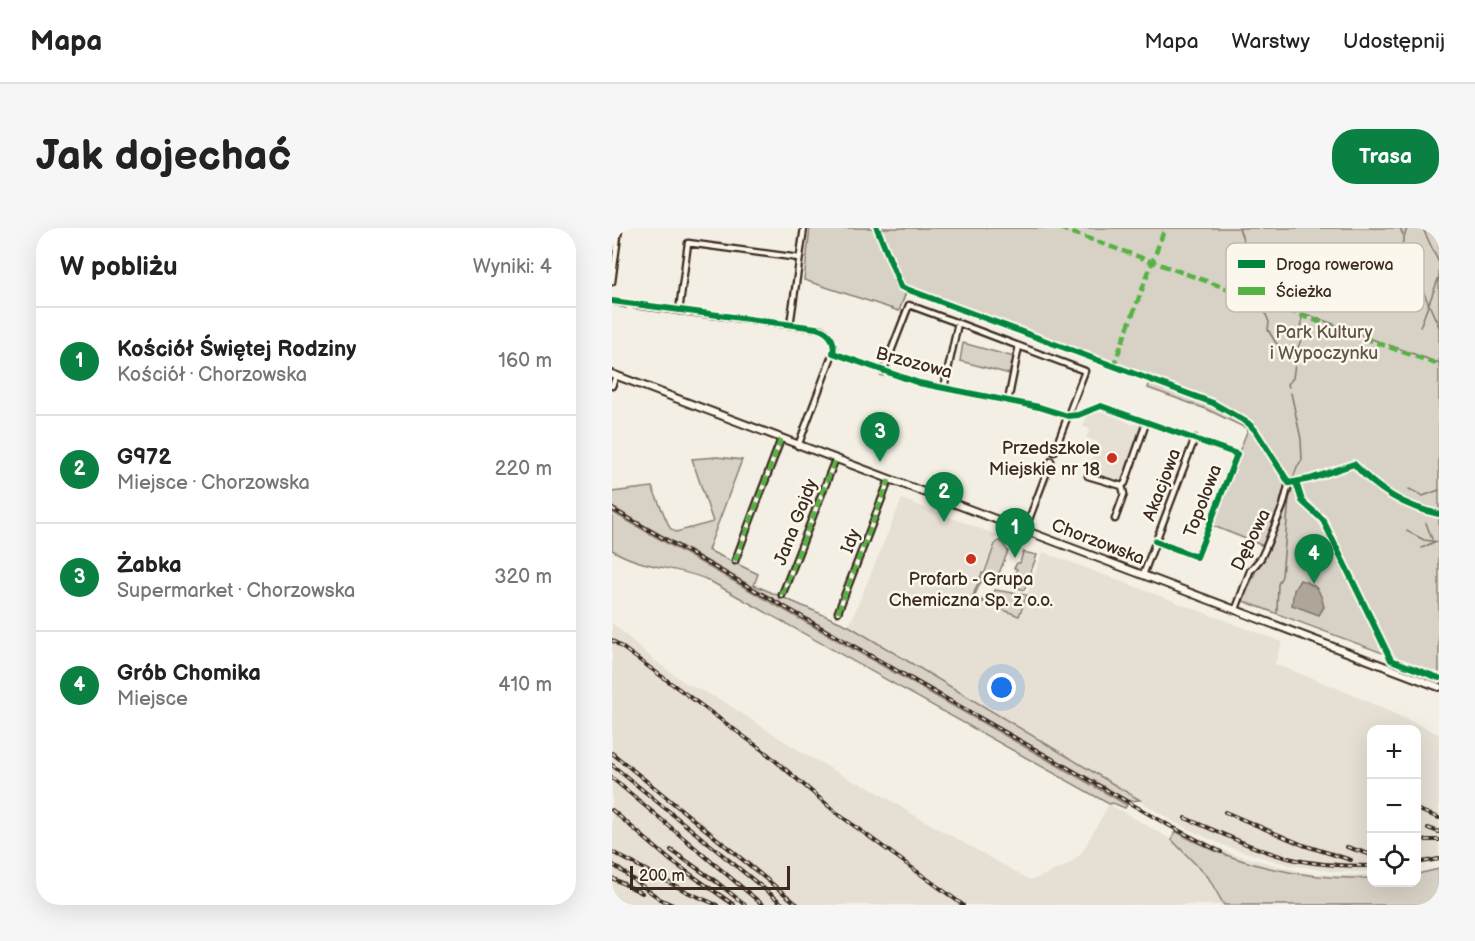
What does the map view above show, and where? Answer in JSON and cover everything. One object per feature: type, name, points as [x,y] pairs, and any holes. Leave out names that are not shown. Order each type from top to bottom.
[{"type":"main road","name":"Chorzowska","points":[[614,375],[1439,687]]},
{"type":"street","points":[[612,282],[619,228]]},
{"type":"street","points":[[790,325],[804,228]]},
{"type":"street","points":[[679,311],[688,243],[799,258]]},
{"type":"street","points":[[612,302],[626,303]]},
{"type":"street","points":[[635,305],[816,328],[826,332],[833,343],[833,353],[798,446]]},
{"type":"street","name":"Brzozowa","points":[[833,353],[883,372],[1068,416],[1085,371],[909,305],[883,372]]},
{"type":"street","name":"Brzozowa","points":[[944,388],[958,323]]},
{"type":"street","points":[[1008,401],[1019,346]]},
{"type":"street","points":[[612,386],[614,375]]},
{"type":"street","points":[[1054,452],[1068,416],[1078,415],[1101,406],[1177,435],[1195,438]]},
{"type":"street","points":[[1122,486],[1146,423]]},
{"type":"street","name":"Akacjowa","points":[[1143,575],[1195,438]]},
{"type":"street","name":"Topolowa","points":[[1155,541],[1197,557],[1237,454],[1195,438]]},
{"type":"street","points":[[735,561],[781,439]]},
{"type":"street","name":"Jana Gajdy","points":[[782,595],[835,460]]},
{"type":"street","points":[[1025,530],[1051,461]]},
{"type":"street","points":[[1088,476],[1122,486]]},
{"type":"street","name":"Idy","points":[[838,612],[890,480]]},
{"type":"street","name":"Dębowa","points":[[1236,609],[1250,571],[1261,558],[1266,547],[1283,506],[1289,483]]},
{"type":"street","points":[[1115,519],[1124,494],[1122,486]]},
{"type":"shaded area","name":"Przedszkole Miejskie nr 18","points":[[1099,408],[1133,425],[1137,423],[1142,425],[1124,478],[1117,485],[1086,474],[1098,442],[1086,438],[1090,429],[1083,426],[1088,414]]},
{"type":"shaded area","points":[[902,499],[997,535],[973,598],[1019,616],[1043,552],[1282,642],[1275,664],[1337,688],[1419,725],[1367,725],[1367,871],[1336,872],[1289,865],[1228,847],[1183,827],[849,626]]},
{"type":"shaded area","points":[[612,507],[1192,836],[1233,854],[1302,872],[1367,875],[1367,878],[1302,875],[1232,857],[1190,840],[612,512]]},
{"type":"shaded area","points":[[1300,580],[1311,584],[1319,592],[1324,607],[1319,615],[1292,605],[1294,590]]},
{"type":"shaded area","points":[[612,623],[655,661],[687,684],[721,700],[801,752],[853,781],[869,787],[912,814],[1028,879],[1035,879],[1066,866],[1081,854],[1109,804],[1172,840],[1208,877],[1224,905],[612,905]]},
{"type":"shaded area","points":[[1421,726],[1439,734],[1439,861],[1421,865]]},
{"type":"green space","name":"Park Kultury i Wypoczynku","points":[[810,228],[1439,228],[1439,674],[1243,601],[1266,547],[1211,525],[1248,429],[1206,409],[1148,388],[1150,381],[906,292],[899,311],[804,280]]},
{"type":"green space","points":[[963,343],[1014,357],[1010,374],[960,361]]},
{"type":"green space","points":[[717,457],[742,460],[708,550],[758,574],[754,585],[849,626],[1140,800],[1129,801],[612,507],[612,492],[652,487],[670,528],[676,532],[713,522],[692,459]]},
{"type":"green space","points":[[612,512],[1127,805],[1125,808],[1113,803],[1109,804],[708,580],[636,561],[612,550]]},
{"type":"green space","points":[[1000,540],[1008,551],[995,579],[998,580],[996,584],[984,581],[980,583],[974,597],[983,601],[986,595],[992,597],[995,590],[1027,595],[1019,616],[972,598],[995,544]]},
{"type":"green space","points":[[1023,552],[1037,555],[1024,590],[1011,584],[1017,569],[1014,568],[1017,563],[1020,563]]},
{"type":"green space","points":[[1175,831],[1221,853],[1245,861],[1295,873],[1367,878],[1367,887],[1421,887],[1421,873],[1439,869],[1439,905],[1224,905],[1208,877],[1172,840]]},
{"type":"waterway","points":[[1239,228],[1245,243]]},
{"type":"waterway","points":[[1400,228],[1403,235]]},
{"type":"waterway","points":[[1402,243],[1407,228]]},
{"type":"waterway","points":[[1424,231],[1439,263]]},
{"type":"waterway","points":[[1420,327],[1439,277]]},
{"type":"waterway","points":[[1424,293],[1439,327]]},
{"type":"waterway","points":[[1265,312],[1269,322],[1268,330],[1276,343],[1281,348],[1296,349]]},
{"type":"waterway","points":[[1300,312],[1336,325]]},
{"type":"waterway","points":[[1289,387],[1301,340],[1302,315]]},
{"type":"waterway","points":[[1347,329],[1382,343]]},
{"type":"waterway","points":[[1389,345],[1439,363]]},
{"type":"waterway","points":[[1291,393],[1301,439],[1302,460],[1293,478]]},
{"type":"waterway","points":[[1409,489],[1423,496],[1439,490]]},
{"type":"waterway","points":[[1277,612],[1278,584],[1282,576],[1289,499],[1292,491]]},
{"type":"waterway","points":[[1426,523],[1432,539]]},
{"type":"waterway","points":[[1407,531],[1424,540],[1439,542]]},
{"type":"waterway","points":[[1422,548],[1434,542]]},
{"type":"railway","points":[[612,509],[1170,826],[1221,852]]},
{"type":"railway","points":[[612,640],[765,752],[838,814],[963,905]]},
{"type":"railway","points":[[612,753],[798,905]]},
{"type":"railway","points":[[612,765],[784,905]]},
{"type":"railway","points":[[612,778],[763,905]]},
{"type":"railway","points":[[612,810],[670,860],[734,905]]},
{"type":"railway","points":[[1421,811],[1439,818]]},
{"type":"railway","points":[[1225,812],[1303,845],[1351,860]]},
{"type":"railway","points":[[1185,818],[1249,845],[1288,858],[1330,865],[1367,866]]},
{"type":"railway","points":[[1428,828],[1439,832]]},
{"type":"railway","points":[[1426,840],[1439,840]]},
{"type":"railway","points":[[1347,847],[1367,853]]},
{"type":"railway","points":[[671,850],[745,905]]},
{"type":"railway","points":[[612,852],[687,892],[717,905]]},
{"type":"railway","points":[[1421,862],[1439,859]]},
{"type":"railway","points":[[612,864],[660,899],[673,905]]},
{"type":"railway","points":[[612,878],[642,893]]},
{"type":"marked path","points":[[1059,228],[1226,288]]},
{"type":"marked path","points":[[1113,367],[1165,228]]},
{"type":"marked path","points":[[1292,312],[1439,365]]},
{"type":"marked path","points":[[735,561],[781,439]]},
{"type":"marked path","points":[[782,595],[835,460]]},
{"type":"marked path","points":[[838,612],[889,480]]},
{"type":"cycle path","points":[[877,228],[901,287],[1213,403],[1248,423],[1255,430],[1289,483]]},
{"type":"cycle path","points":[[612,301],[816,328],[825,331],[830,337],[833,353],[919,383],[1039,407],[1068,416],[1078,415],[1101,406],[1237,454],[1197,557],[1155,541]]},
{"type":"cycle path","points":[[1289,483],[1310,479],[1354,464],[1372,482],[1392,496],[1415,507],[1439,514]]},
{"type":"cycle path","points":[[1289,483],[1296,482],[1302,501],[1323,520],[1391,660],[1439,678]]},
{"type":"place","name":"Przedszkole Miejskie nr 18","points":[[1112,458]]},
{"type":"place","name":"Żabka","points":[[880,462]]},
{"type":"place","name":"G972","points":[[944,522]]},
{"type":"place","name":"Kościół Świętej Rodziny","points":[[1015,558]]},
{"type":"place","name":"Profarb - Grupa Chemiczna Sp. z o.o.","points":[[971,559]]},
{"type":"place","name":"Grób Chomika","points":[[1314,584]]}]
